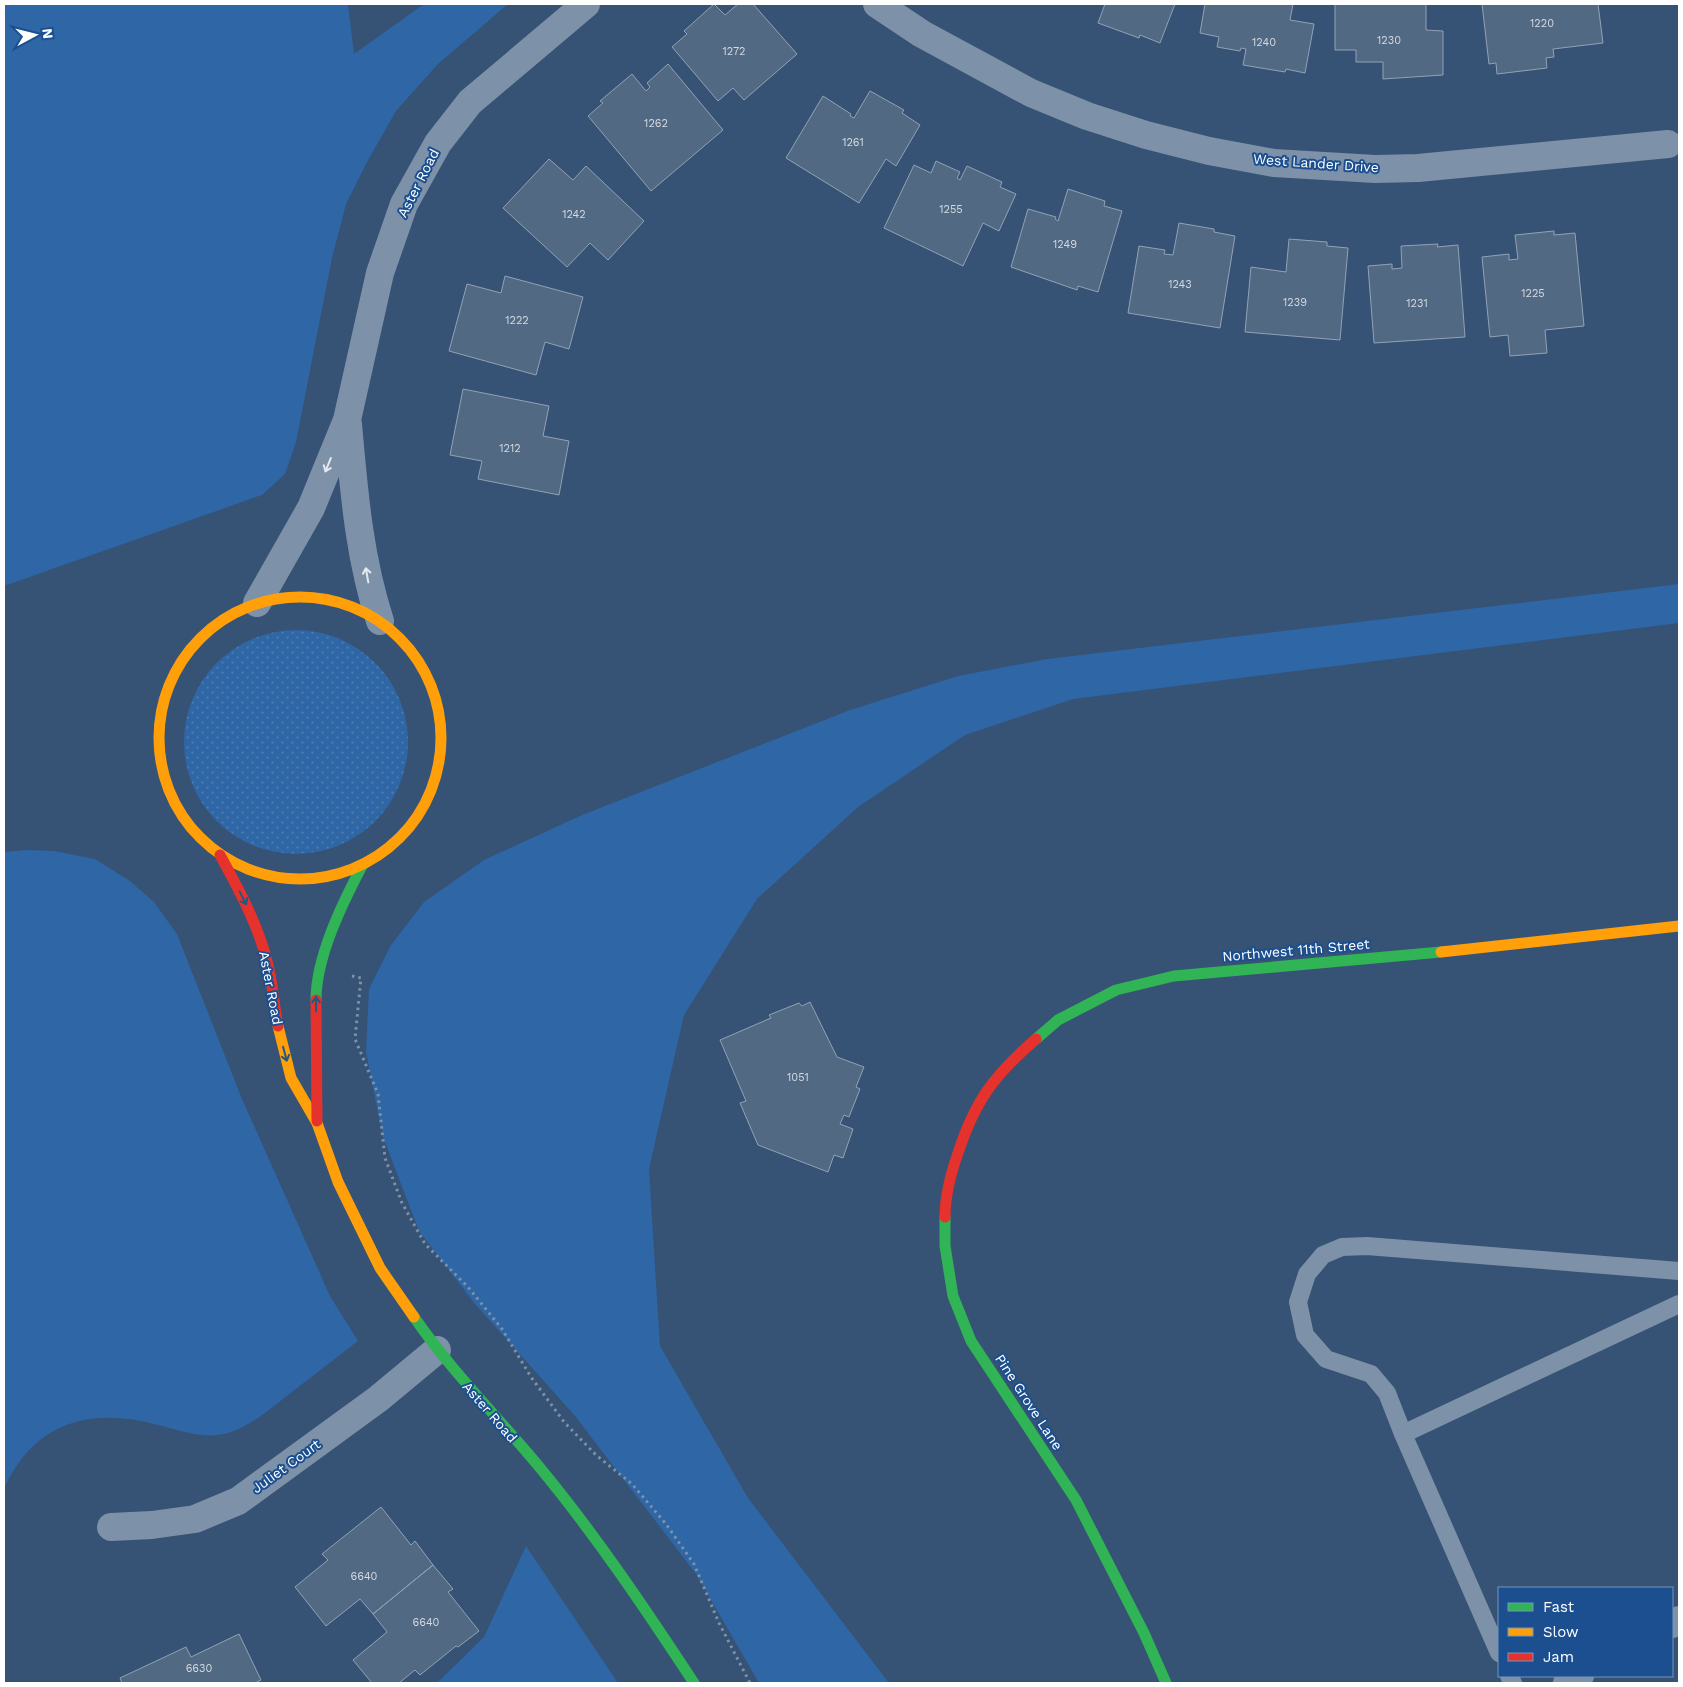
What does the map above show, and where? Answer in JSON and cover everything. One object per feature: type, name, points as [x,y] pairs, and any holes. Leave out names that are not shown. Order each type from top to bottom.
[{"type":"street","name":"Aster Road","points":[[256,603],[311,508],[347,420],[380,273],[404,204],[438,143],[470,102],[586,4]]},
{"type":"street","name":"West Lander Drive","points":[[877,4],[922,34],[1031,92],[1087,116],[1146,136],[1208,151],[1274,163],[1376,169],[1418,168],[1668,144]]},
{"type":"street","name":"Aster Road","points":[[347,420],[356,514],[369,589],[380,621]]},
{"type":"street","points":[[299,596],[342,602],[380,621],[410,650],[432,685],[441,725],[438,768],[423,808],[396,842],[362,866],[326,878],[289,880],[253,872],[220,855],[190,828],[170,794],[160,755],[160,717],[170,681],[190,649],[217,623],[256,603],[299,596]]},
{"type":"street","name":"Aster Road","points":[[220,855],[246,904],[258,933],[268,965],[278,1029],[291,1078],[317,1123],[338,1182],[380,1268],[436,1350],[553,1485],[628,1583],[694,1683]]},
{"type":"street","name":"Aster Road","points":[[317,1123],[316,983],[340,908],[362,866]]},
{"type":"street","name":"Northwest 11th Street","points":[[969,1120],[982,1096],[1009,1062],[1058,1020],[1116,990],[1174,976],[1473,949],[1679,926]]},
{"type":"street","name":"Pine Grove Lane","points":[[969,1120],[952,1171],[945,1208],[945,1246],[953,1296],[971,1341],[1076,1500],[1144,1633],[1166,1683]]},
{"type":"street","name":"Juliet Court","points":[[111,1527],[152,1526],[196,1519],[238,1501],[378,1400],[436,1350]]},
{"type":"street","points":[[1567,1683],[1578,1677]]},
{"type":"lane","points":[[1498,1651],[1403,1434],[1387,1393],[1371,1374],[1326,1359],[1305,1335],[1298,1302],[1307,1274],[1323,1255],[1342,1247],[1367,1246],[1679,1271]]},
{"type":"lane","points":[[1403,1434],[1679,1304]]},
{"type":"path","points":[[361,978],[355,1039],[378,1094],[385,1158],[402,1203],[425,1244],[468,1287],[502,1329],[531,1377],[564,1422],[596,1455],[632,1484],[666,1524],[694,1564],[719,1623],[750,1683]]},
{"type":"shaded area","points":[[4,4],[348,4],[354,54],[424,4],[508,4],[438,64],[396,111],[346,204],[332,258],[296,442],[285,474],[262,495],[4,586]]},
{"type":"shaded area","points":[[1679,584],[1679,623],[1073,699],[965,735],[858,807],[757,899],[684,1015],[649,1169],[660,1346],[748,1498],[889,1683],[759,1683],[696,1574],[575,1416],[475,1304],[419,1231],[383,1137],[366,1052],[369,989],[391,945],[424,902],[484,860],[582,815],[850,710],[958,676],[1047,659]]},
{"type":"shaded area","points":[[285,630],[307,630],[339,638],[349,643],[367,655],[383,671],[400,699],[406,720],[408,742],[406,764],[400,785],[383,813],[367,829],[339,846],[307,854],[285,854],[253,846],[243,841],[225,829],[209,813],[192,785],[184,753],[184,731],[192,699],[197,689],[209,671],[225,655],[253,638]]},
{"type":"shaded area","points":[[27,850],[54,851],[95,859],[130,881],[154,902],[177,934],[242,1099],[330,1296],[358,1341],[262,1416],[237,1430],[218,1435],[200,1435],[130,1419],[106,1418],[85,1420],[65,1426],[47,1435],[30,1449],[16,1467],[4,1489],[4,852]]},
{"type":"shaded area","points":[[526,1546],[618,1683],[437,1683],[484,1637]]},
{"type":"building","points":[[714,4],[725,15],[738,4],[753,4],[797,54],[744,100],[733,88],[718,101],[672,47],[687,34],[684,31]]},
{"type":"building","points":[[1105,4],[1175,4],[1160,43],[1140,35],[1139,38],[1098,23]]},
{"type":"building","points":[[1205,4],[1293,4],[1290,20],[1314,24],[1305,73],[1286,69],[1285,72],[1243,65],[1246,49],[1241,48],[1240,51],[1217,47],[1219,37],[1200,33]]},
{"type":"building","points":[[1335,4],[1426,4],[1426,30],[1443,31],[1443,75],[1383,79],[1383,62],[1356,62],[1356,50],[1335,50]]},
{"type":"building","points":[[1482,4],[1598,4],[1603,43],[1553,49],[1554,57],[1546,58],[1547,68],[1497,74],[1496,63],[1489,64]]},
{"type":"building","points":[[668,64],[723,130],[651,191],[588,116],[603,103],[600,101],[632,74],[646,91],[650,87],[647,83]]},
{"type":"building","points":[[870,91],[904,110],[902,113],[920,125],[896,166],[886,159],[859,203],[786,158],[823,96],[851,114],[850,116],[854,118]]},
{"type":"building","points":[[549,159],[573,180],[586,166],[644,221],[608,260],[590,243],[567,267],[503,208]]},
{"type":"building","points":[[936,161],[960,172],[957,178],[960,180],[967,166],[1002,182],[1000,187],[1016,194],[999,231],[983,223],[963,266],[884,228],[914,165],[931,173]]},
{"type":"building","points":[[1068,189],[1105,201],[1104,206],[1122,211],[1098,292],[1078,286],[1077,290],[1011,267],[1028,209],[1056,217],[1055,219],[1058,221]]},
{"type":"building","points":[[1179,223],[1214,229],[1214,232],[1235,236],[1220,328],[1128,313],[1139,246],[1165,250],[1164,254],[1173,255]]},
{"type":"building","points":[[1554,231],[1554,235],[1575,233],[1584,326],[1545,330],[1547,353],[1510,356],[1508,335],[1490,337],[1482,257],[1509,254],[1509,260],[1518,259],[1515,235]]},
{"type":"building","points":[[1289,239],[1327,242],[1327,246],[1348,248],[1340,340],[1245,332],[1251,267],[1286,272]]},
{"type":"building","points":[[1438,244],[1437,247],[1458,245],[1465,337],[1374,343],[1368,266],[1392,264],[1392,269],[1402,268],[1401,246]]},
{"type":"building","points":[[505,276],[583,297],[569,349],[545,342],[536,375],[449,351],[467,284],[501,293]]},
{"type":"building","points":[[463,389],[549,406],[543,436],[569,441],[559,495],[478,479],[482,461],[450,455]]},
{"type":"building","points":[[810,1002],[837,1057],[864,1067],[856,1087],[860,1089],[849,1117],[844,1115],[840,1124],[853,1129],[843,1158],[834,1155],[828,1172],[758,1145],[740,1103],[746,1101],[720,1040],[771,1018],[769,1015],[799,1003],[802,1006]]},
{"type":"building","points":[[381,1507],[411,1545],[415,1541],[433,1565],[373,1614],[360,1599],[326,1626],[295,1587],[328,1560],[322,1554]]},
{"type":"building","points":[[433,1565],[453,1589],[448,1592],[479,1631],[458,1647],[456,1646],[420,1675],[415,1670],[399,1683],[372,1683],[353,1660],[387,1632],[373,1614]]},
{"type":"building","points":[[239,1634],[261,1680],[255,1683],[122,1683],[120,1678],[186,1647],[191,1657]]},
{"type":"traffic: fast","points":[[316,1000],[317,983],[325,949],[346,897],[362,866]]},
{"type":"traffic: fast","points":[[1036,1039],[1058,1020],[1116,990],[1174,976],[1441,952]]},
{"type":"traffic: fast","points":[[945,1217],[945,1246],[953,1296],[971,1341],[1076,1500],[1144,1633],[1166,1683]]},
{"type":"traffic: fast","points":[[414,1317],[444,1357],[541,1469],[582,1521],[694,1683]]},
{"type":"traffic: slow","points":[[300,597],[327,600],[354,608],[389,629],[409,649],[424,672],[435,697],[441,738],[438,765],[430,792],[409,827],[389,847],[366,862],[341,873],[300,879],[273,876],[246,868],[211,847],[191,827],[176,804],[165,779],[159,738],[162,711],[170,684],[191,649],[211,629],[234,614],[259,603],[300,597]]},
{"type":"traffic: slow","points":[[1441,952],[1679,926]]},
{"type":"traffic: slow","points":[[278,1026],[291,1078],[317,1123],[338,1182],[380,1268],[414,1317]]},
{"type":"traffic: jam","points":[[220,855],[241,895],[259,936],[270,973],[278,1026]]},
{"type":"traffic: jam","points":[[316,1000],[317,1121]]},
{"type":"traffic: jam","points":[[945,1217],[947,1192],[951,1176],[971,1118],[997,1077],[1036,1039]]}]
